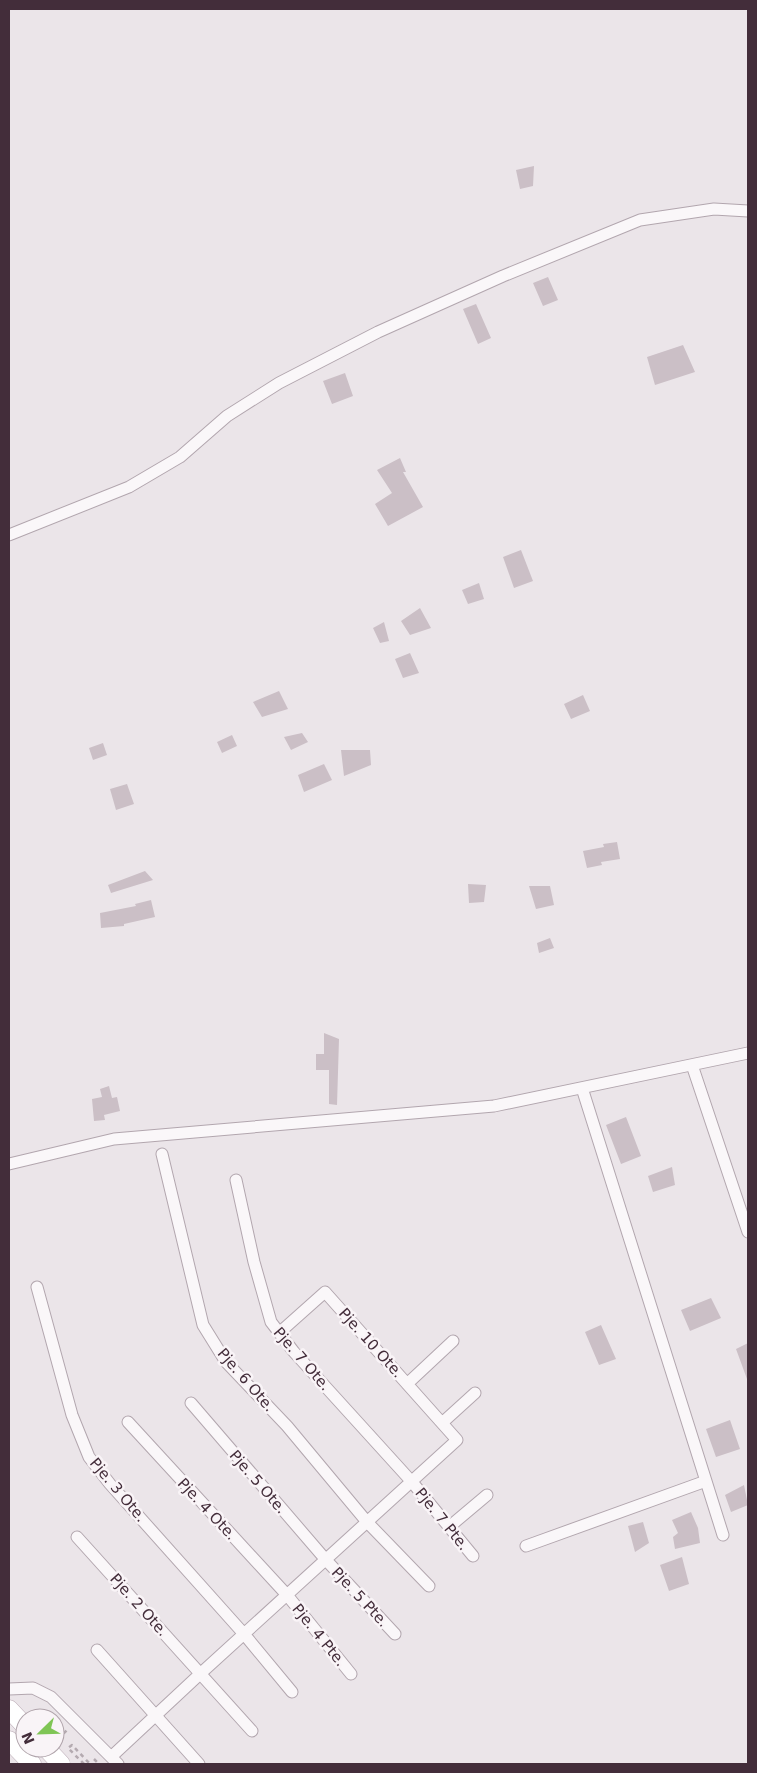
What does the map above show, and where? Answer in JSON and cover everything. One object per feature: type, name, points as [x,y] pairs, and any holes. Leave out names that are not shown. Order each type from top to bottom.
[{"type":"main road","points":[[9,1740],[32,1764]]},
{"type":"street","points":[[9,535],[129,487],[180,457],[227,416],[279,383],[378,332],[504,276],[640,220],[714,209],[748,211]]},
{"type":"street","points":[[9,1164],[114,1139],[494,1106],[748,1053]]},
{"type":"street","points":[[692,1065],[748,1232]]},
{"type":"street","points":[[582,1088],[723,1535]]},
{"type":"street","name":"Pje. 6 Ote.","points":[[162,1154],[203,1325],[226,1362],[287,1426],[367,1522],[429,1586]]},
{"type":"street","name":"Pje. 7 Ote.","points":[[236,1180],[254,1262],[271,1322],[294,1352],[412,1482]]},
{"type":"street","name":"Pje. 3 Ote.","points":[[37,1287],[72,1415],[89,1457],[110,1484],[244,1634],[292,1692]]},
{"type":"street","name":"Pje. 10 Ote.","points":[[279,1333],[325,1292],[442,1423],[457,1440],[412,1482]]},
{"type":"street","points":[[407,1384],[453,1341]]},
{"type":"street","points":[[442,1423],[475,1393]]},
{"type":"street","name":"Pje. 5 Ote.","points":[[191,1403],[326,1560]]},
{"type":"street","name":"Pje. 4 Ote.","points":[[128,1422],[287,1595]]},
{"type":"street","points":[[526,1546],[706,1481]]},
{"type":"street","points":[[9,1689],[33,1688],[51,1697],[114,1761],[156,1715],[412,1482]]},
{"type":"street","name":"Pje. 7 Pte.","points":[[412,1482],[473,1556]]},
{"type":"street","points":[[449,1527],[486,1495]]},
{"type":"street","name":"Pje. 2 Ote.","points":[[78,1537],[252,1731]]},
{"type":"street","name":"Pje. 5 Pte.","points":[[326,1560],[394,1634]]},
{"type":"street","name":"Pje. 4 Pte.","points":[[287,1595],[351,1674]]},
{"type":"street","points":[[97,1650],[199,1764]]},
{"type":"path","points":[[65,1732],[67,1730],[73,1736]]},
{"type":"path","points":[[84,1764],[68,1748],[72,1745],[90,1764]]},
{"type":"path","points":[[91,1756],[99,1764]]},
{"type":"building","points":[[534,166],[533,186],[520,189],[516,170]]},
{"type":"building","points":[[548,277],[558,300],[543,306],[533,283]]},
{"type":"building","points":[[476,304],[491,338],[478,344],[463,309]]},
{"type":"building","points":[[683,345],[695,372],[655,385],[647,357]]},
{"type":"building","points":[[345,373],[353,396],[332,404],[323,381]]},
{"type":"building","points":[[400,458],[406,472],[403,472],[423,507],[388,526],[375,504],[392,493],[377,470]]},
{"type":"building","points":[[521,550],[533,581],[514,588],[503,557]]},
{"type":"building","points":[[479,583],[484,599],[468,604],[462,590]]},
{"type":"building","points":[[420,608],[431,628],[410,635],[401,621]]},
{"type":"building","points":[[384,622],[389,641],[380,643],[373,628]]},
{"type":"building","points":[[410,653],[419,673],[403,678],[395,659]]},
{"type":"building","points":[[279,691],[288,709],[262,717],[253,702]]},
{"type":"building","points":[[583,695],[590,711],[571,719],[564,704]]},
{"type":"building","points":[[302,733],[308,742],[291,750],[284,737]]},
{"type":"building","points":[[232,735],[237,746],[222,753],[217,742]]},
{"type":"building","points":[[103,743],[107,755],[93,760],[89,748]]},
{"type":"building","points":[[341,750],[370,750],[371,765],[344,776]]},
{"type":"building","points":[[324,764],[332,780],[304,792],[298,775]]},
{"type":"building","points":[[127,784],[134,804],[116,810],[110,789]]},
{"type":"building","points":[[617,842],[620,859],[601,862],[602,865],[587,868],[583,851],[604,847],[603,844]]},
{"type":"building","points":[[145,871],[153,880],[111,893],[108,885]]},
{"type":"building","points":[[468,884],[486,885],[484,902],[469,903]]},
{"type":"building","points":[[529,886],[550,886],[554,905],[536,909]]},
{"type":"building","points":[[151,900],[155,917],[124,924],[124,926],[101,928],[100,913],[136,906],[135,904]]},
{"type":"building","points":[[550,938],[554,948],[539,953],[537,943]]},
{"type":"building","points":[[324,1033],[339,1039],[337,1105],[329,1104],[329,1070],[316,1070],[316,1054],[324,1054]]},
{"type":"building","points":[[109,1086],[112,1098],[117,1097],[120,1111],[104,1115],[105,1120],[94,1121],[92,1099],[102,1097],[100,1089]]},
{"type":"building","points":[[626,1117],[641,1156],[621,1164],[606,1125]]},
{"type":"building","points":[[672,1167],[675,1185],[653,1192],[648,1176]]},
{"type":"building","points":[[711,1298],[721,1318],[690,1331],[681,1310]]},
{"type":"building","points":[[601,1325],[616,1359],[599,1365],[585,1332]]},
{"type":"building","points":[[748,1343],[748,1379],[747,1379],[736,1349]]},
{"type":"building","points":[[730,1420],[740,1449],[716,1457],[706,1429]]},
{"type":"building","points":[[744,1485],[748,1505],[731,1512],[725,1495]]},
{"type":"building","points":[[691,1512],[698,1528],[700,1543],[675,1549],[673,1537],[678,1533],[672,1520]]},
{"type":"building","points":[[643,1522],[649,1543],[635,1552],[628,1526]]},
{"type":"building","points":[[682,1557],[689,1584],[669,1591],[660,1565]]}]
